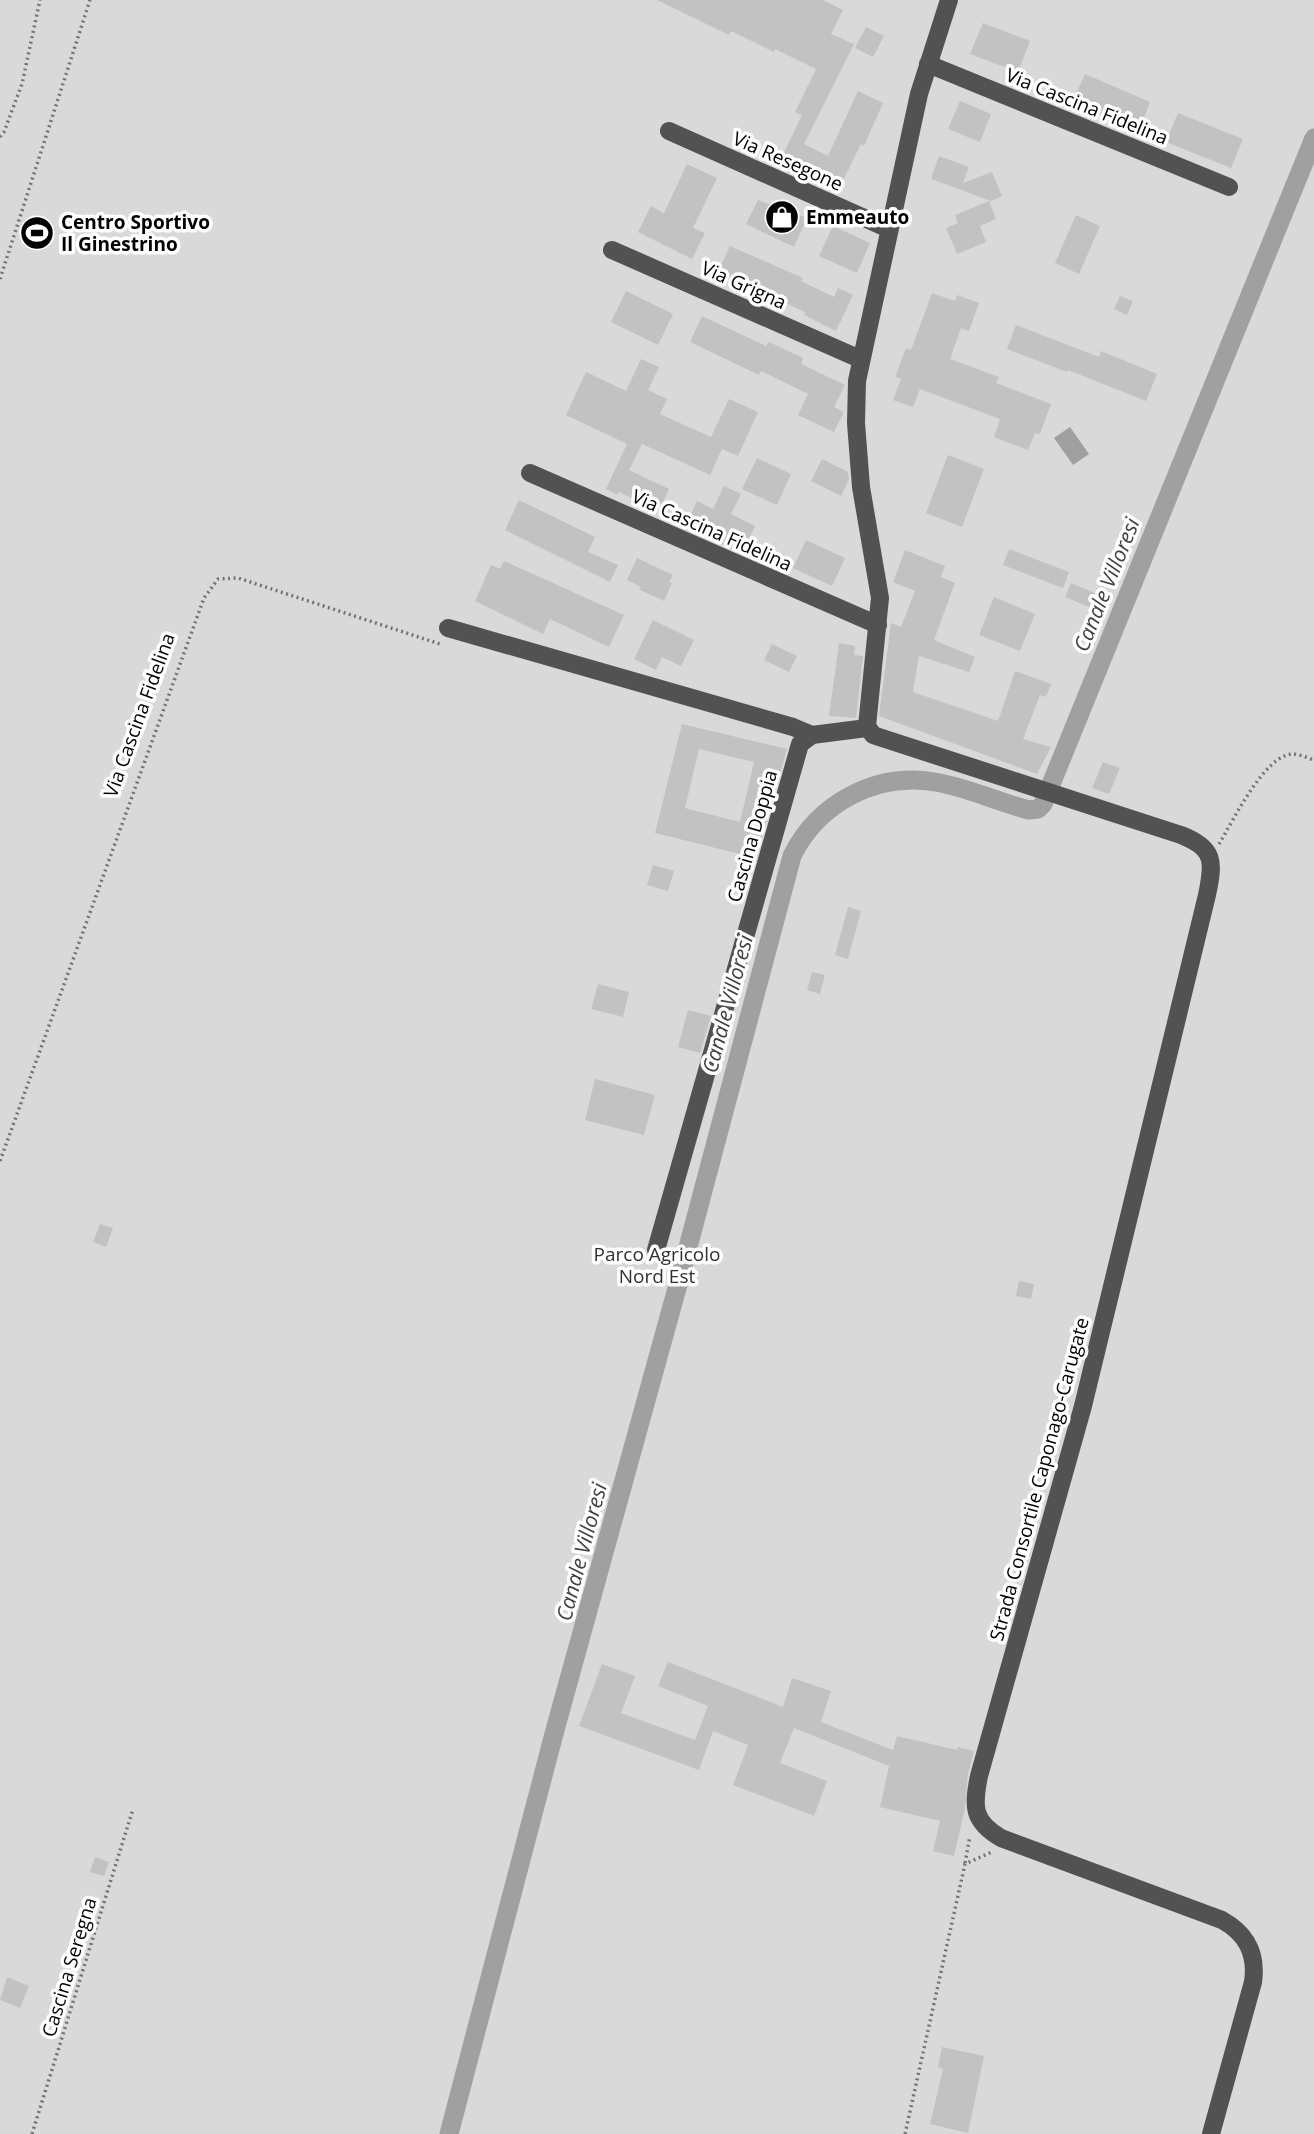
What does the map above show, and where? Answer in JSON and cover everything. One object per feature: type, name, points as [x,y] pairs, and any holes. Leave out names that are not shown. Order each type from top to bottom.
[{"type":"street","points":[[949,0],[919,94],[860,359],[856,396],[857,452],[880,598],[867,728],[873,735],[1186,837],[1200,844],[1210,859]]},
{"type":"street","name":"Via Cascina Fidelina","points":[[928,64],[1229,187]]},
{"type":"street","name":"Via Resegone","points":[[669,131],[889,229]]},
{"type":"street","name":"Via Grigna","points":[[612,250],[860,359]]},
{"type":"street","name":"Via Cascina Fidelina","points":[[530,473],[878,625]]},
{"type":"street","points":[[444,636],[793,727],[812,735],[867,728]]},
{"type":"street","name":"Cascina Doppia","points":[[656,1250],[800,744],[812,735]]},
{"type":"street","name":"Strada Consortile Caponago-Carugate","points":[[1210,859],[1212,866],[1209,885],[1083,1406],[979,1776],[975,1802],[978,1818],[1001,1838],[1222,1920],[1245,1938],[1254,1958],[1253,1982],[1211,2134]]},
{"type":"path","points":[[0,137],[22,84],[40,0]]},
{"type":"path","points":[[0,279],[90,0]]},
{"type":"path","name":"Via Cascina Fidelina","points":[[0,1161],[204,598],[218,579],[238,578],[444,636]]},
{"type":"path","points":[[1210,859],[1268,768],[1280,758],[1293,754],[1314,760]]},
{"type":"path","name":"Cascina Seregna","points":[[32,2134],[133,1809]]},
{"type":"path","points":[[905,2134],[965,1864],[993,1851]]},
{"type":"green space","name":"Parco Agricolo Nord Est","points":[[0,0],[1314,0],[1314,2134],[0,2134]]},
{"type":"shaded area","points":[[1070,427],[1089,454],[1073,465],[1054,438]]},
{"type":"building","points":[[657,0],[823,0],[843,10],[831,34],[854,44],[804,144],[828,156],[858,91],[883,103],[864,146],[861,144],[837,193],[777,167],[802,115],[795,112],[816,69],[731,31],[729,35]]},
{"type":"building","points":[[983,23],[1030,41],[1018,72],[970,54]]},
{"type":"building","points":[[866,27],[884,36],[873,57],[855,48]]},
{"type":"building","points":[[1085,74],[1150,102],[1139,131],[1072,103]]},
{"type":"building","points":[[960,101],[991,114],[980,142],[948,129]]},
{"type":"building","points":[[1178,113],[1243,139],[1231,168],[1166,142]]},
{"type":"building","points":[[939,156],[969,167],[963,183],[992,172],[1002,196],[991,201],[931,179]]},
{"type":"building","points":[[687,164],[717,178],[693,228],[705,233],[692,259],[638,232],[651,206],[664,213]]},
{"type":"building","points":[[758,200],[807,218],[794,247],[746,224]]},
{"type":"building","points":[[989,201],[996,219],[980,226],[986,242],[957,254],[946,228],[958,223],[955,215]]},
{"type":"building","points":[[1076,215],[1100,226],[1079,274],[1055,263]]},
{"type":"building","points":[[833,226],[870,243],[857,273],[819,256]]},
{"type":"building","points":[[730,246],[803,278],[801,281],[834,297],[838,288],[853,295],[836,331],[804,315],[805,312],[746,284],[744,287],[717,274]]},
{"type":"building","points":[[626,291],[673,314],[658,345],[611,322]]},
{"type":"building","points":[[932,293],[955,301],[957,295],[979,303],[969,331],[961,328],[950,359],[999,377],[996,383],[1051,404],[1040,434],[1035,433],[1028,450],[994,437],[1000,419],[920,389],[913,407],[893,400],[901,379],[895,377],[906,348],[911,350]]},
{"type":"building","points":[[1120,296],[1133,301],[1127,315],[1114,309]]},
{"type":"building","points":[[702,316],[766,346],[769,342],[803,358],[801,364],[845,385],[834,407],[844,412],[834,432],[798,415],[808,394],[761,371],[759,375],[690,342]]},
{"type":"building","points":[[1016,325],[1099,357],[1101,351],[1157,374],[1146,401],[1007,349]]},
{"type":"building","points":[[641,359],[659,367],[648,390],[667,399],[660,414],[711,437],[729,399],[758,412],[738,456],[722,449],[710,475],[642,444],[629,470],[669,489],[659,511],[619,492],[617,495],[606,489],[627,444],[566,415],[586,372],[626,391]]},
{"type":"building","points":[[948,455],[984,469],[962,527],[926,513]]},
{"type":"building","points":[[757,458],[791,474],[777,505],[742,489]]},
{"type":"building","points":[[822,459],[848,472],[849,479],[841,496],[811,481]]},
{"type":"building","points":[[724,486],[741,494],[731,514],[755,526],[742,553],[685,528],[697,501],[713,509]]},
{"type":"building","points":[[519,500],[595,537],[588,552],[618,565],[610,582],[505,530]]},
{"type":"building","points":[[806,540],[845,558],[832,586],[793,568]]},
{"type":"building","points":[[1009,549],[1069,572],[1063,588],[1003,565]]},
{"type":"building","points":[[905,550],[945,566],[941,577],[955,583],[934,640],[975,657],[969,672],[919,656],[913,692],[998,721],[1015,671],[1051,684],[1046,697],[1040,695],[1023,739],[1051,747],[1037,774],[879,716],[891,623],[901,627],[915,591],[893,582]]},
{"type":"building","points":[[637,558],[673,575],[664,601],[640,590],[641,587],[627,580]]},
{"type":"building","points":[[504,561],[624,615],[609,647],[550,619],[543,634],[475,601],[491,565],[500,569]]},
{"type":"building","points":[[1071,583],[1095,593],[1089,607],[1065,597]]},
{"type":"building","points":[[994,597],[1035,614],[1020,651],[979,635]]},
{"type":"building","points":[[653,620],[694,640],[681,666],[662,657],[656,670],[634,659]]},
{"type":"building","points":[[839,643],[855,646],[854,655],[863,656],[856,718],[829,716]]},
{"type":"building","points":[[772,644],[797,656],[789,672],[764,660]]},
{"type":"building","points":[[682,724],[787,749],[756,858],[655,833]],"holes":[[[699,749],[754,762],[740,822],[685,808]]]},
{"type":"building","points":[[1103,762],[1120,768],[1109,794],[1092,788]]},
{"type":"building","points":[[653,865],[674,871],[668,891],[647,885]]},
{"type":"building","points":[[848,907],[861,911],[848,959],[835,955]]},
{"type":"building","points":[[812,972],[825,975],[820,994],[807,990]]},
{"type":"building","points":[[598,984],[629,992],[623,1017],[591,1009]]},
{"type":"building","points":[[688,1010],[711,1016],[700,1053],[678,1047]]},
{"type":"building","points":[[595,1079],[655,1095],[644,1135],[585,1120]]},
{"type":"building","points":[[100,1224],[113,1228],[106,1247],[93,1242]]},
{"type":"building","points":[[1019,1281],[1034,1284],[1031,1299],[1016,1296]]},
{"type":"building","points":[[668,1662],[783,1707],[792,1678],[831,1691],[821,1722],[893,1750],[897,1736],[957,1750],[958,1747],[974,1751],[954,1856],[933,1851],[940,1821],[880,1807],[889,1766],[794,1728],[780,1763],[827,1781],[814,1816],[733,1785],[748,1745],[713,1731],[699,1770],[579,1726],[602,1664],[635,1676],[621,1713],[695,1740],[708,1706],[658,1686]]},
{"type":"building","points":[[95,1857],[109,1862],[104,1876],[90,1872]]},
{"type":"building","points":[[7,1977],[29,1986],[20,2008],[0,2000]]},
{"type":"building","points":[[942,2047],[984,2056],[968,2133],[930,2124],[943,2069],[938,2067]]},
{"type":"waterway","name":"Canale Villoresi","points":[[449,2134],[555,1730],[679,1281],[792,856],[803,837],[833,807],[851,795],[891,782],[913,780],[947,784],[1029,810],[1038,809],[1043,804],[1314,138]]},
{"type":"place","name":"Emmeauto","points":[[782,217]]},
{"type":"place","name":"Centro Sportivo Il Ginestrino","points":[[37,233]]}]
